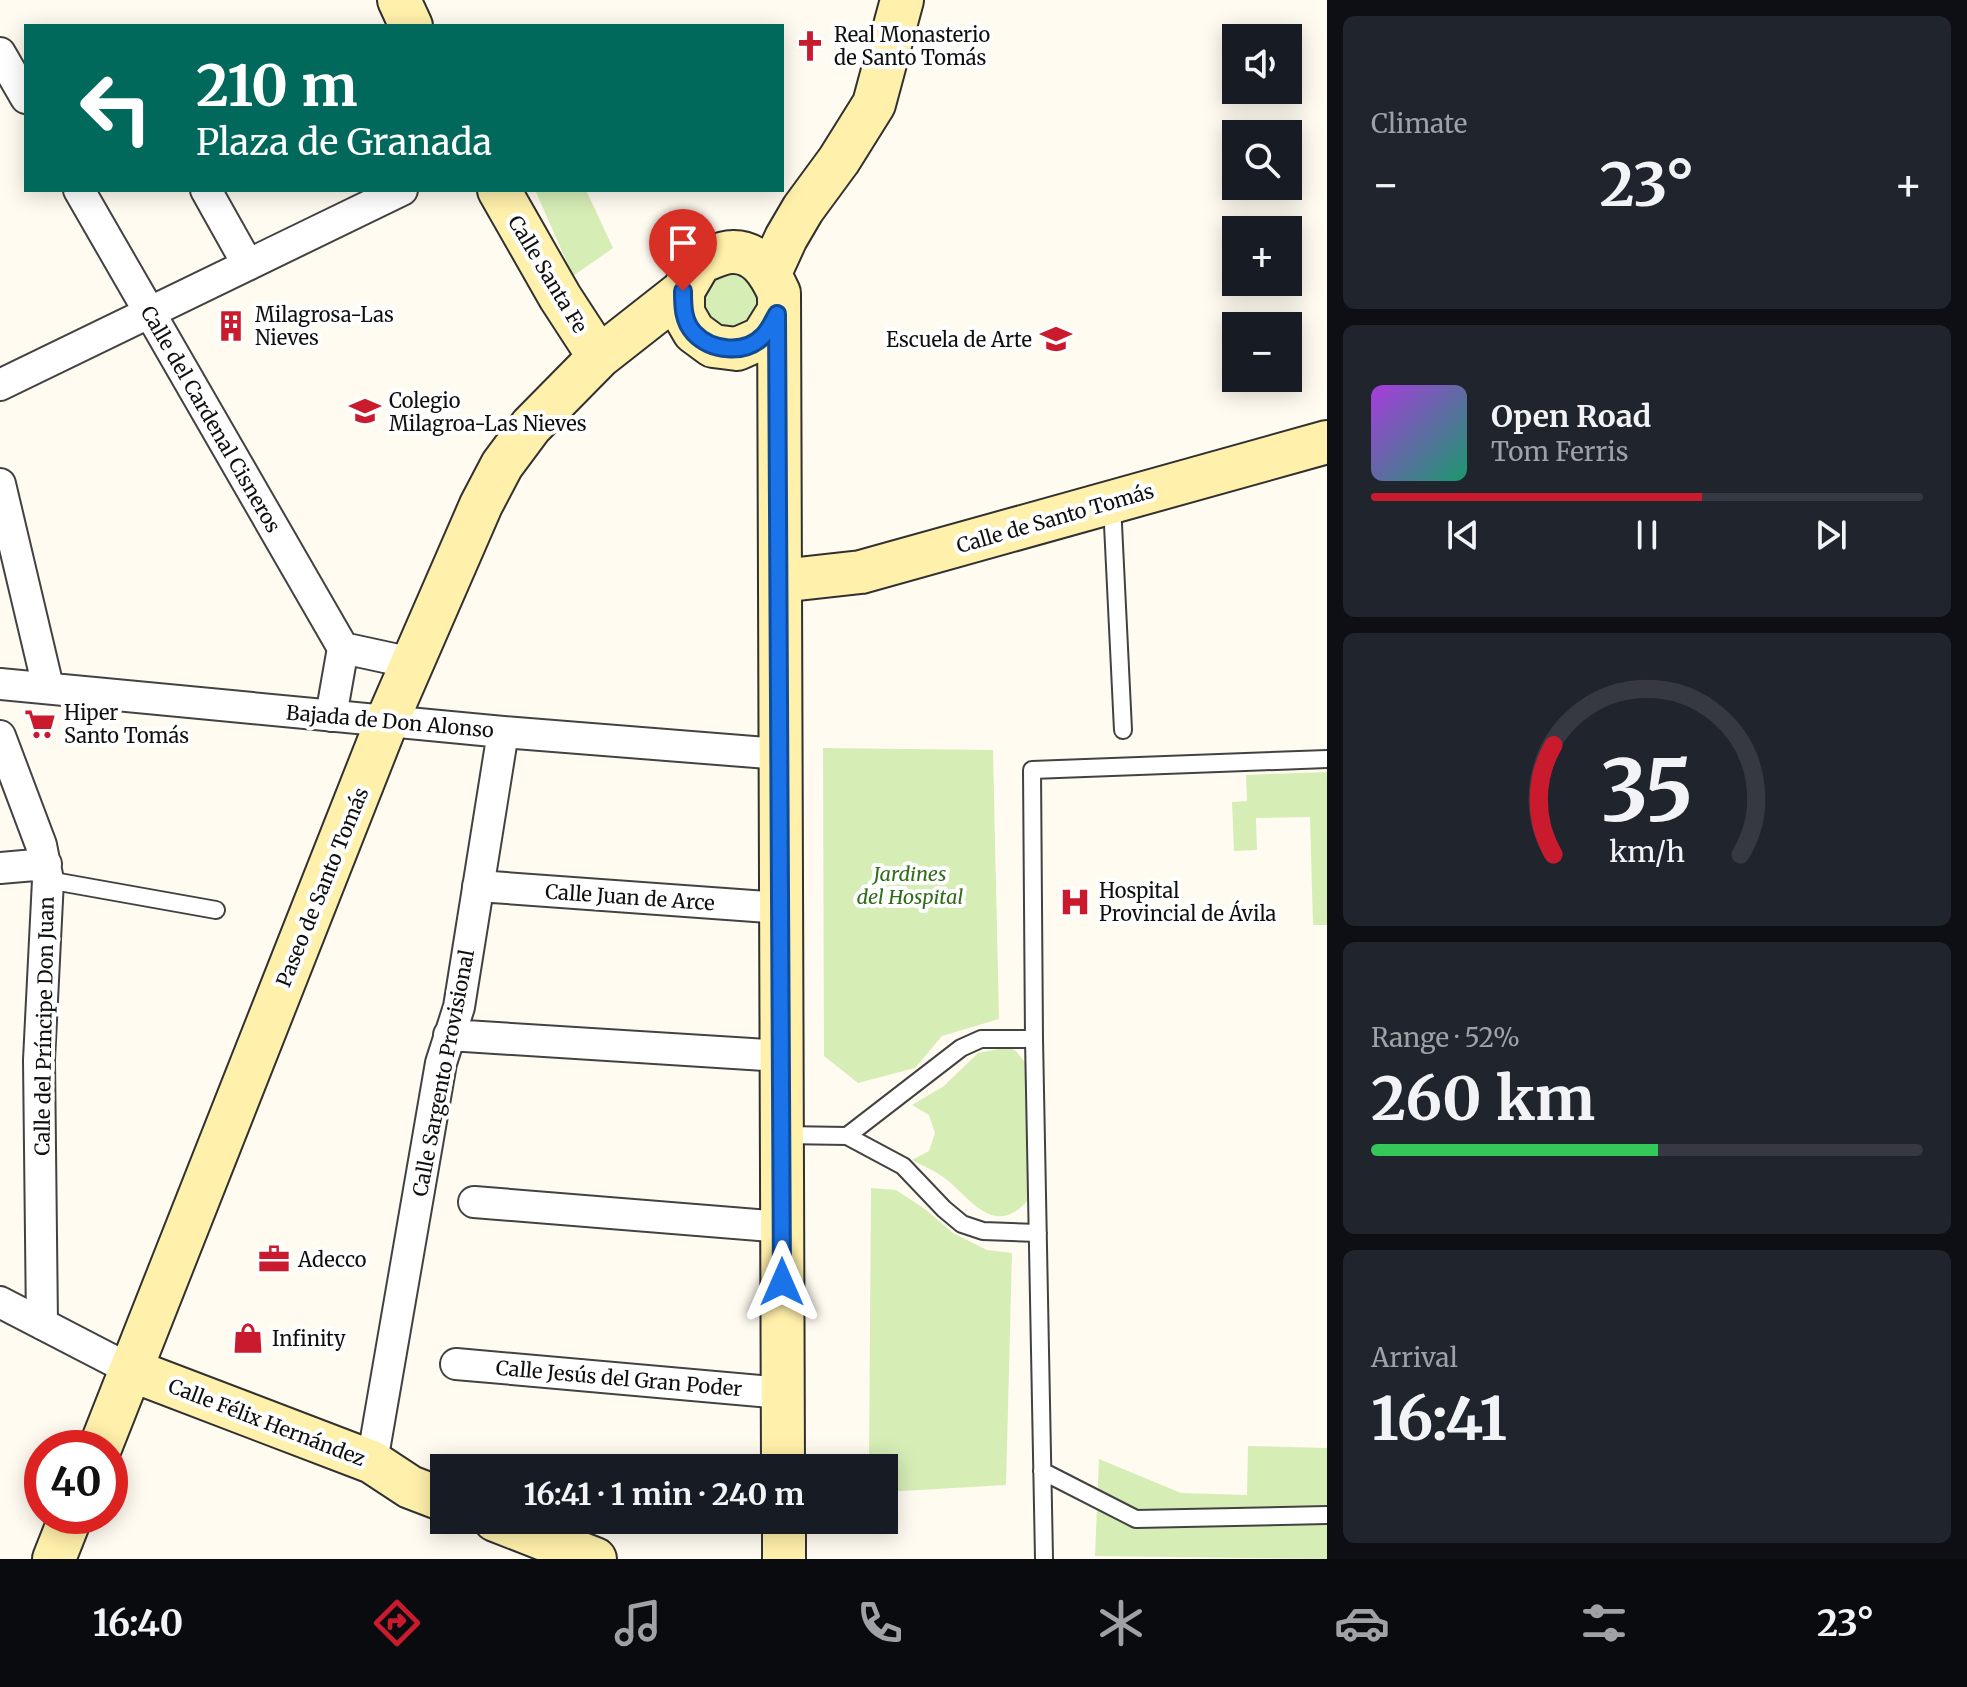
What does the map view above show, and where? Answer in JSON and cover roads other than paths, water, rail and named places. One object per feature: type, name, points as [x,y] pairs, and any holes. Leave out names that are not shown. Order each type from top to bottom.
[{"type":"street","points":[[399,0],[410,24]]},
{"type":"street","points":[[770,273],[803,209],[874,104],[902,0]]},
{"type":"street","points":[[0,53],[24,95]]},
{"type":"street","points":[[777,314],[762,338],[737,349],[713,346],[694,332],[683,313],[683,291],[700,262],[732,252],[839,160]]},
{"type":"street","name":"Calle del Cardenal Cisneros","points":[[80,192],[343,648]]},
{"type":"street","points":[[207,192],[248,265]]},
{"type":"street","points":[[0,385],[398,192]]},
{"type":"street","name":"Calle Santa Fe","points":[[500,192],[560,297],[599,357]]},
{"type":"street","points":[[732,252],[754,257],[770,273],[779,293],[783,1454]]},
{"type":"street","name":"Paseo de Santo Tomás","points":[[107,1430],[387,721],[481,505],[502,465],[531,426],[599,357],[683,291]]},
{"type":"street","name":"Paseo de Santo Tomás","points":[[599,357],[644,341],[694,332]]},
{"type":"street","points":[[737,349],[757,371],[780,412]]},
{"type":"street","name":"Calle de Santo Tomás","points":[[780,581],[861,572],[1327,442]]},
{"type":"street","points":[[0,484],[48,687]]},
{"type":"street","points":[[331,716],[343,648],[412,663]]},
{"type":"street","name":"Bajada de Don Alonso","points":[[0,684],[503,732],[780,754]]},
{"type":"street","name":"Calle Sargento Provisional","points":[[372,1462],[441,1063],[459,1007],[503,732]]},
{"type":"street","name":"Calle del Príncipe Don Juan","points":[[0,736],[47,872],[39,1060],[42,1324]]},
{"type":"street","points":[[0,868],[47,872]]},
{"type":"street","name":"Calle Juan de Arce","points":[[478,886],[781,908]]},
{"type":"street","points":[[449,1035],[782,1056]]},
{"type":"street","points":[[474,1202],[782,1227]]},
{"type":"street","points":[[0,1302],[131,1370]]},
{"type":"street","name":"Calle Jesús del Gran Poder","points":[[456,1364],[782,1393]]},
{"type":"street","name":"Calle Félix Hernández","points":[[131,1370],[372,1462],[410,1487],[430,1495]]},
{"type":"street","points":[[54,1559],[64,1534]]},
{"type":"street","points":[[531,1534],[595,1559]]},
{"type":"street","points":[[784,1534],[784,1559]]},
{"type":"lane","points":[[1112,502],[1123,730]]},
{"type":"lane","points":[[1044,1558],[1032,770],[1327,759]]},
{"type":"lane","points":[[47,872],[216,910]]},
{"type":"lane","points":[[847,1136],[961,1048],[981,1039],[1034,1039]]},
{"type":"lane","points":[[782,1135],[847,1136],[903,1166],[962,1224],[983,1231],[1038,1233]]},
{"type":"lane","points":[[1042,1471],[1136,1519],[1327,1515]]},
{"type":"place","name":"Real Monasterio de Santo Tomás","points":[[810,46]]},
{"type":"place","name":"Milagrosa-Las Nieves","points":[[231,326]]},
{"type":"place","name":"Escuela de Arte","points":[[1056,339]]},
{"type":"place","name":"Colegio Milagroa-Las Nieves","points":[[365,411]]},
{"type":"place","name":"Hiper Santo Tomás","points":[[40,724]]},
{"type":"place","name":"Hospital Provincial de Ávila","points":[[1075,902]]},
{"type":"place","name":"Adecco","points":[[274,1259]]},
{"type":"place","name":"Infinity","points":[[248,1338]]},
{"type":"park label","name":"Jardines del Hospital","points":[[910,884]]}]
